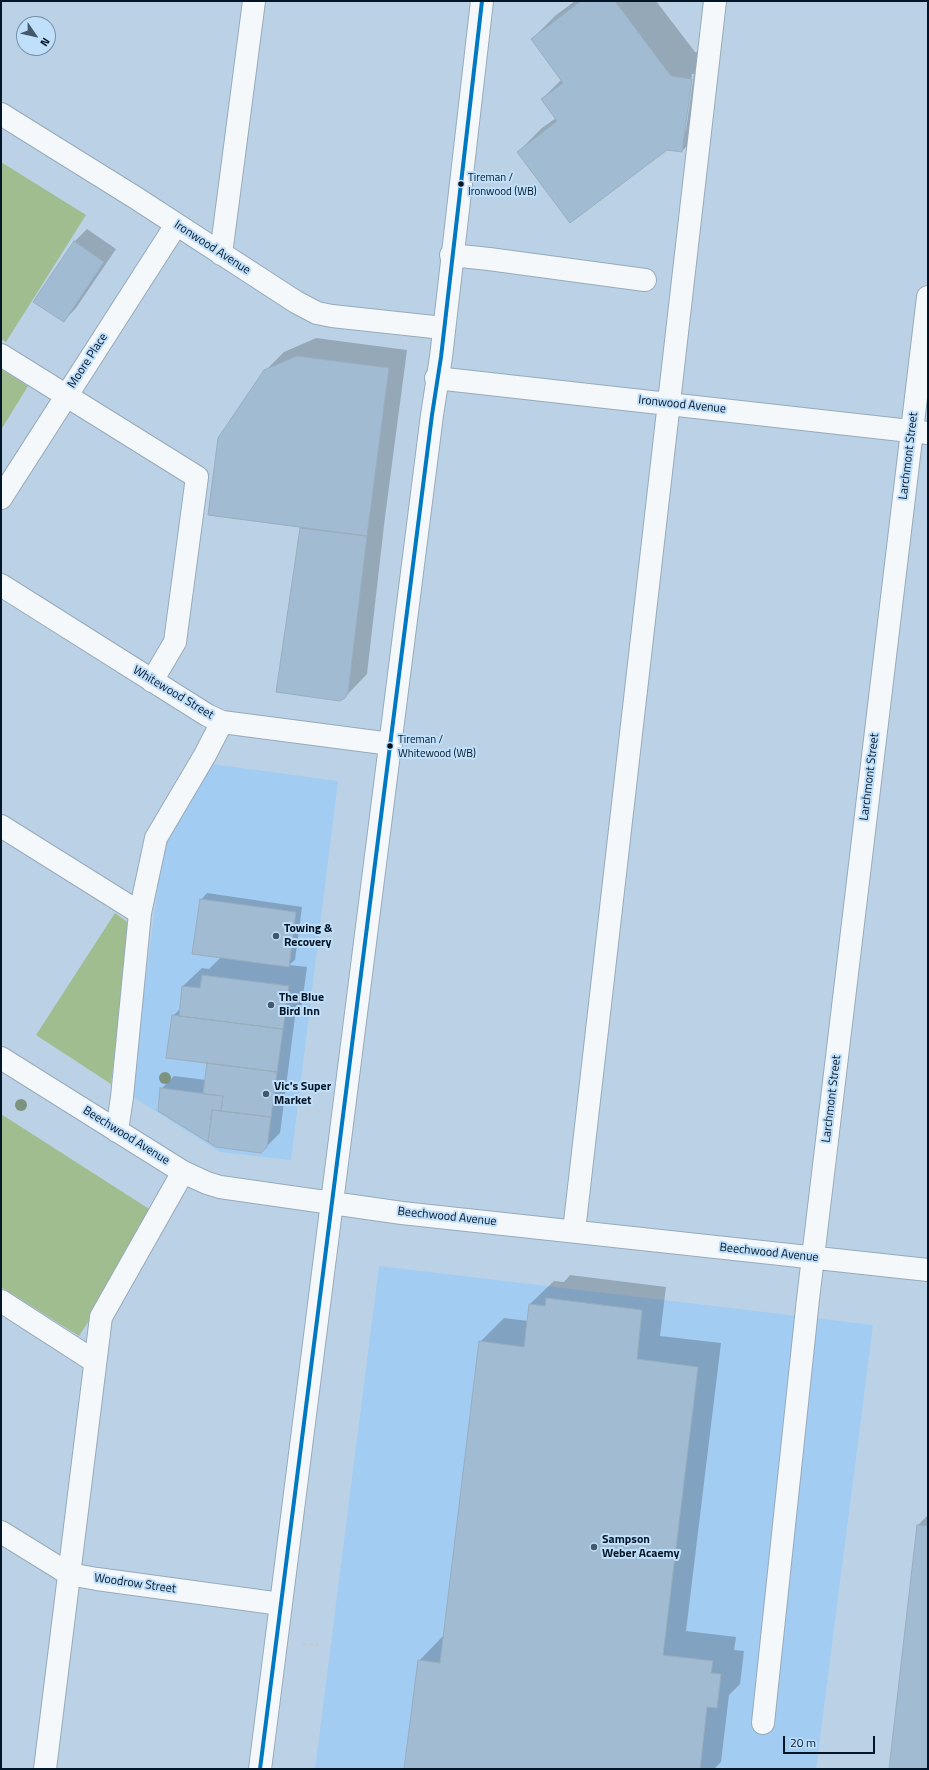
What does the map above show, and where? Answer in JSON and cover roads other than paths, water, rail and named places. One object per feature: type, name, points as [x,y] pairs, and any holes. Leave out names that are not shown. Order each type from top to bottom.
[{"type":"street","points":[[221,254],[254,1]]},
{"type":"street","points":[[260,1769],[391,744],[436,378],[441,357],[443,328],[482,1]]},
{"type":"street","points":[[574,1231],[715,1]]},
{"type":"street","name":"Ironwood Avenue","points":[[1,114],[296,302],[317,312],[332,316],[443,328]]},
{"type":"street","name":"Moore Place","points":[[1,498],[176,225]]},
{"type":"street","points":[[452,256],[489,259],[645,280]]},
{"type":"street","name":"Larchmont Street","points":[[763,1723],[813,1258],[920,432],[928,297]]},
{"type":"street","points":[[1,355],[66,397],[100,416],[197,477],[175,642],[152,681]]},
{"type":"street","name":"Ironwood Avenue","points":[[436,378],[920,432]]},
{"type":"street","name":"Whitewood Street","points":[[1,585],[152,681],[207,715],[222,722],[391,744]]},
{"type":"street","points":[[117,1131],[122,1097],[140,913],[156,838],[205,755],[222,722]]},
{"type":"street","points":[[1,826],[140,913]]},
{"type":"street","name":"Beechwood Avenue","points":[[1,1058],[183,1172],[220,1187],[402,1212],[928,1270]]},
{"type":"street","points":[[45,1769],[94,1362],[101,1317],[183,1172]]},
{"type":"street","points":[[1,1301],[94,1362]]},
{"type":"street","name":"Woodrow Street","points":[[1,1532],[69,1574],[281,1604]]},
{"type":"place","name":"Tireman / Ironwood (WB)","points":[[461,184]]},
{"type":"place","name":"Tireman / Whitewood (WB)","points":[[390,746]]},
{"type":"place","name":"Towing & Recovery","points":[[276,936]]},
{"type":"place","name":"The Blue Bird Inn","points":[[271,1005]]},
{"type":"place","name":"Vic's Super Market","points":[[266,1094]]},
{"type":"place","name":"Sampson Weber Acaemy","points":[[594,1547]]}]
